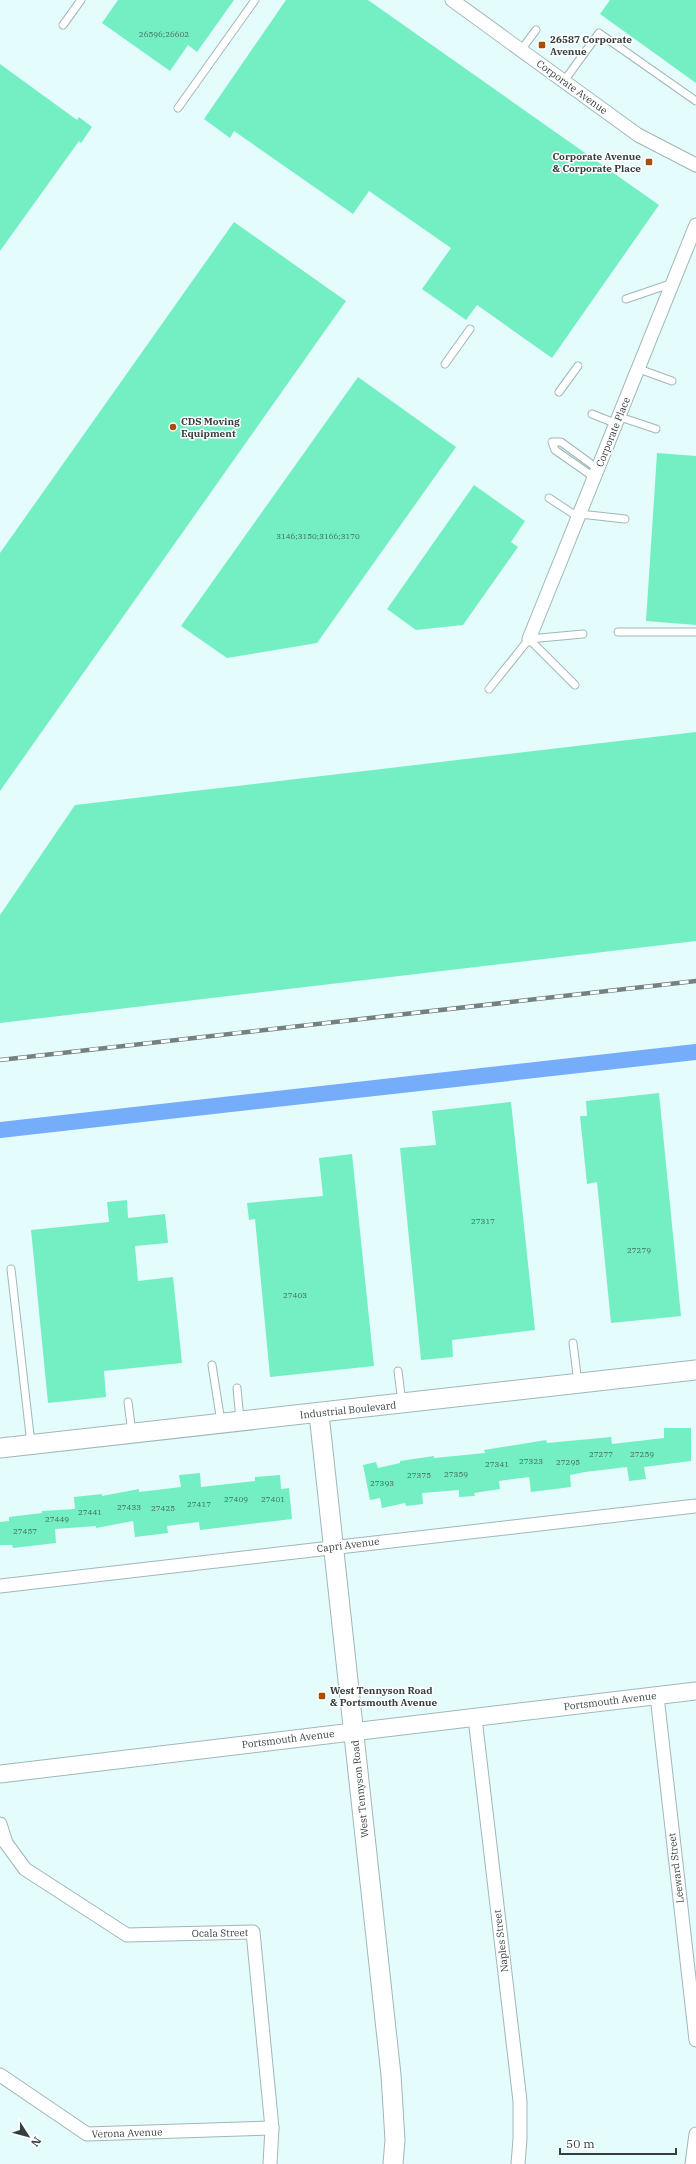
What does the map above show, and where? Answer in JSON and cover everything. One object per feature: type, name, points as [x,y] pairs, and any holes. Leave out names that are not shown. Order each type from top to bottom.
[{"type":"main road","name":"Industrial Boulevard","points":[[0,1448],[319,1414],[696,1370]]},
{"type":"main road","name":"West Tennyson Road","points":[[319,1414],[391,2075],[395,2140],[393,2164]]},
{"type":"street","name":"Corporate Avenue","points":[[452,0],[638,135],[696,165]]},
{"type":"street","name":"Corporate Place","points":[[529,639],[696,225]]},
{"type":"street","name":"Capri Avenue","points":[[0,1586],[333,1546],[696,1506]]},
{"type":"street","name":"Portsmouth Avenue","points":[[0,1774],[696,1691]]},
{"type":"street","name":"Leeward Street","points":[[656,1696],[696,2040]]},
{"type":"street","name":"Naples Street","points":[[475,1718],[520,2101],[520,2139],[518,2164]]},
{"type":"street","name":"Ocala Street","points":[[0,1824],[6,1843],[25,1869],[127,1935],[253,1932],[272,2128],[270,2164]]},
{"type":"street","name":"Verona Avenue","points":[[0,2075],[87,2134],[272,2128]]},
{"type":"street","points":[[692,2164],[696,2134]]},
{"type":"lane","points":[[64,25],[81,0]]},
{"type":"lane","points":[[178,108],[255,0]]},
{"type":"lane","points":[[521,50],[536,30]]},
{"type":"lane","points":[[564,81],[599,33],[696,101]]},
{"type":"lane","points":[[626,299],[673,283]]},
{"type":"lane","points":[[445,364],[470,329]]},
{"type":"lane","points":[[559,392],[578,366]]},
{"type":"lane","points":[[639,369],[672,381]]},
{"type":"lane","points":[[592,414],[656,429]]},
{"type":"lane","points":[[552,442],[561,442],[597,473],[555,450],[552,442]]},
{"type":"lane","points":[[549,498],[579,516],[625,518]]},
{"type":"lane","points":[[618,632],[696,632]]},
{"type":"lane","points":[[489,689],[529,639],[583,634]]},
{"type":"lane","points":[[529,639],[575,685]]},
{"type":"lane","points":[[11,1269],[31,1445]]},
{"type":"lane","points":[[573,1343],[578,1384]]},
{"type":"lane","points":[[212,1365],[221,1424]]},
{"type":"lane","points":[[398,1371],[402,1404]]},
{"type":"lane","points":[[237,1388],[241,1422]]},
{"type":"lane","points":[[128,1402],[132,1433]]},
{"type":"building","points":[[118,0],[234,0],[197,52],[188,45],[170,71],[102,23]]},
{"type":"building","points":[[286,0],[368,0],[659,205],[552,358],[477,305],[466,320],[422,289],[451,248],[369,191],[353,214],[234,131],[230,138],[204,119]]},
{"type":"building","points":[[610,0],[696,0],[696,83],[600,14]]},
{"type":"building","points":[[0,64],[77,120],[79,117],[92,127],[81,143],[79,141],[0,251]]},
{"type":"building","name":"CDS Moving Equipment","points":[[234,222],[346,301],[0,791],[0,553]]},
{"type":"building","points":[[358,377],[456,447],[317,643],[227,658],[181,626]]},
{"type":"building","points":[[657,453],[696,456],[696,625],[646,621]]},
{"type":"building","points":[[474,485],[525,521],[511,542],[518,547],[463,625],[416,630],[387,609]]},
{"type":"building","points":[[696,732],[696,941],[0,1023],[0,915],[75,805]]},
{"type":"building","points":[[659,1093],[681,1316],[611,1323],[597,1182],[587,1184],[580,1116],[587,1116],[586,1101]]},
{"type":"building","points":[[511,1102],[535,1330],[452,1340],[453,1357],[421,1360],[400,1148],[436,1145],[432,1111]]},
{"type":"building","points":[[352,1154],[374,1366],[270,1377],[255,1219],[249,1220],[247,1203],[323,1196],[319,1158]]},
{"type":"building","points":[[127,1200],[128,1218],[165,1214],[168,1243],[135,1246],[138,1281],[173,1277],[182,1363],[104,1371],[106,1397],[48,1403],[31,1230],[109,1222],[107,1202]]},
{"type":"building","points":[[664,1428],[691,1428],[691,1461],[644,1467],[646,1479],[629,1481],[627,1467],[570,1475],[571,1487],[531,1492],[529,1477],[499,1481],[500,1489],[474,1493],[475,1496],[459,1497],[459,1490],[422,1493],[423,1504],[406,1506],[405,1503],[382,1508],[380,1498],[370,1500],[363,1465],[376,1462],[378,1468],[400,1463],[400,1461],[434,1456],[434,1458],[485,1453],[484,1450],[546,1440],[547,1443],[611,1437],[612,1444],[664,1438]]},
{"type":"building","points":[[200,1473],[201,1487],[255,1481],[255,1477],[280,1475],[281,1489],[289,1488],[292,1519],[200,1530],[199,1522],[167,1526],[168,1533],[135,1537],[133,1521],[96,1528],[96,1526],[55,1529],[56,1543],[13,1548],[12,1545],[0,1545],[0,1522],[9,1521],[9,1517],[42,1513],[42,1511],[75,1509],[74,1497],[102,1494],[102,1496],[139,1489],[139,1492],[181,1487],[179,1475]]},
{"type":"waterway","points":[[0,1130],[696,1052]]},
{"type":"railway","points":[[0,1060],[696,981]]},
{"type":"place","name":"26587 Corporate Avenue","points":[[542,45]]},
{"type":"place","name":"Corporate Avenue & Corporate Place","points":[[649,162]]},
{"type":"place","name":"CDS Moving Equipment","points":[[173,427]]},
{"type":"place","name":"West Tennyson Road & Portsmouth Avenue","points":[[322,1696]]}]
